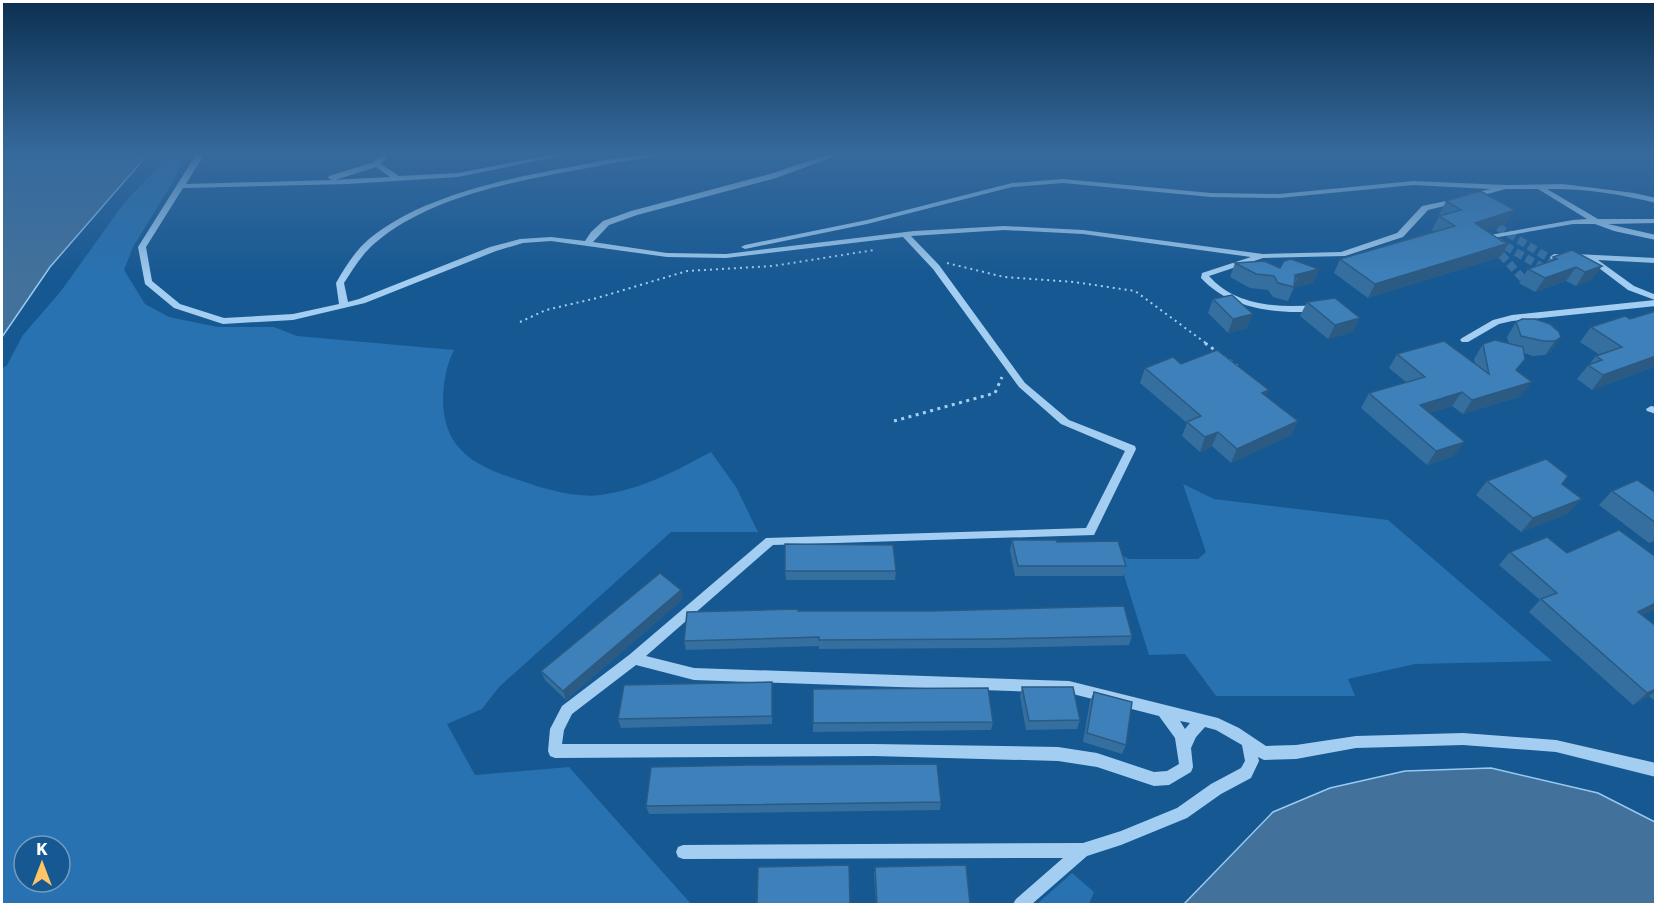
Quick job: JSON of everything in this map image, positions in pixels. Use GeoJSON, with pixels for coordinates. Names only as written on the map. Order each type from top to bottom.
{"type":"FeatureCollection","features":[{"type":"Feature","properties":{"kind":"lane"},"geometry":{"type":"LineString","coordinates":[[175,195],[142,247],[148,282],[177,306],[223,321],[293,316],[362,301],[493,249],[523,241],[551,239],[667,255],[726,256],[905,234],[1005,228],[1083,232],[1263,256],[1342,254],[1400,235],[1425,208],[1474,195]]}},
{"type":"Feature","properties":{"kind":"lane"},"geometry":{"type":"LineString","coordinates":[[344,305],[340,283],[357,255],[377,237],[421,211],[462,195]]}},
{"type":"Feature","properties":{"kind":"lane"},"geometry":{"type":"LineString","coordinates":[[588,243],[606,223],[701,195]]}},
{"type":"Feature","properties":{"kind":"lane"},"geometry":{"type":"LineString","coordinates":[[702,255],[867,222],[972,195]]}},
{"type":"Feature","properties":{"kind":"lane"},"geometry":{"type":"LineString","coordinates":[[1230,195],[1286,195]]}},
{"type":"Feature","properties":{"kind":"lane"},"geometry":{"type":"LineString","coordinates":[[1555,195],[1609,227],[1656,238]]}},
{"type":"Feature","properties":{"kind":"lane"},"geometry":{"type":"LineString","coordinates":[[1635,195],[1656,201]]}},
{"type":"Feature","properties":{"kind":"lane"},"geometry":{"type":"LineString","coordinates":[[1494,247],[1486,238],[1543,226],[1594,220],[1656,221]]}},
{"type":"Feature","properties":{"kind":"lane"},"geometry":{"type":"LineString","coordinates":[[905,234],[926,256],[972,314],[1022,385],[1065,422],[1131,449],[1090,532],[770,541],[634,659],[567,710],[557,729],[555,751],[874,750],[1058,754],[1097,760],[1154,779],[1169,778],[1186,767],[1186,745],[1190,733],[1202,720]]}},
{"type":"Feature","properties":{"kind":"lane"},"geometry":{"type":"LineString","coordinates":[[1263,256],[1219,269],[1205,275],[1205,278],[1220,290],[1242,301],[1272,309],[1328,307]]}},
{"type":"Feature","properties":{"kind":"lane"},"geometry":{"type":"LineString","coordinates":[[1554,257],[1588,256],[1656,261]]}},
{"type":"Feature","properties":{"kind":"lane"},"geometry":{"type":"LineString","coordinates":[[1588,256],[1630,288],[1656,300]]}},
{"type":"Feature","properties":{"kind":"lane"},"geometry":{"type":"LineString","coordinates":[[1465,340],[1496,322],[1512,318],[1656,300]]}},
{"type":"Feature","properties":{"kind":"lane"},"geometry":{"type":"LineString","coordinates":[[634,659],[694,674],[1069,687],[1202,720],[1234,732],[1248,743],[1258,757]]}},
{"type":"Feature","properties":{"kind":"lane"},"geometry":{"type":"LineString","coordinates":[[1164,711],[1176,725],[1186,745]]}},
{"type":"Feature","properties":{"kind":"lane"},"geometry":{"type":"LineString","coordinates":[[683,852],[1083,850],[1121,838],[1182,813],[1216,789],[1246,773],[1258,757],[1356,742],[1463,739],[1556,746],[1656,770]]}},
{"type":"Feature","properties":{"kind":"lane"},"geometry":{"type":"LineString","coordinates":[[1021,904],[1083,850]]}},
{"type":"Feature","properties":{"kind":"path"},"geometry":{"type":"LineString","coordinates":[[520,322],[546,310],[597,298],[687,271],[773,266],[874,250]]}},
{"type":"Feature","properties":{"kind":"path"},"geometry":{"type":"LineString","coordinates":[[926,256],[1004,277],[1084,283],[1135,291],[1233,362],[1240,371]]}},
{"type":"Feature","properties":{"kind":"path"},"geometry":{"type":"LineString","coordinates":[[894,421],[995,393],[1007,364]]}},
{"type":"Feature","properties":{"kind":"shaded area"},"geometry":{"type":"Polygon","coordinates":[[[2,195],[112,195],[50,267],[2,337],[2,195]]]}},
{"type":"Feature","properties":{"kind":"shaded area"},"geometry":{"type":"Polygon","coordinates":[[[131,195],[165,195],[133,247],[124,270],[145,304],[169,317],[218,327],[274,327],[297,336],[454,350],[444,382],[445,421],[459,448],[482,466],[535,486],[592,496],[644,484],[711,452],[736,487],[758,532],[671,532],[499,687],[482,709],[447,724],[475,775],[569,767],[691,904],[2,904],[2,369],[7,365],[23,335],[61,291],[131,195]]]}},
{"type":"Feature","properties":{"kind":"shaded area"},"geometry":{"type":"Polygon","coordinates":[[[1183,484],[1214,499],[1388,520],[1552,661],[1415,664],[1348,679],[1355,696],[1216,696],[1185,654],[1149,655],[1117,553],[1129,559],[1198,559],[1206,552],[1183,484]]]}},
{"type":"Feature","properties":{"kind":"shaded area"},"geometry":{"type":"Polygon","coordinates":[[[1491,768],[1598,793],[1655,822],[1655,904],[1184,904],[1273,812],[1330,788],[1405,771],[1491,768]]]}},
{"type":"Feature","properties":{"kind":"shaded area"},"geometry":{"type":"Polygon","coordinates":[[[1072,873],[1094,892],[1089,904],[1037,904],[1072,873]]]}},
{"type":"Feature","properties":{"kind":"building"},"geometry":{"type":"Polygon","coordinates":[[[1465,195],[1488,195],[1515,210],[1475,223],[1502,241],[1509,243],[1375,284],[1340,259],[1455,226],[1439,216],[1461,210],[1446,201],[1465,195]]]}},
{"type":"Feature","properties":{"kind":"building"},"geometry":{"type":"Polygon","coordinates":[[[1572,250],[1602,266],[1585,272],[1576,267],[1545,278],[1528,269],[1557,259],[1553,257],[1572,250]]]}},
{"type":"Feature","properties":{"kind":"building"},"geometry":{"type":"Polygon","coordinates":[[[1291,259],[1319,269],[1295,275],[1298,277],[1295,277],[1294,287],[1278,283],[1274,276],[1256,274],[1235,263],[1264,261],[1280,268],[1284,261],[1291,259]]]}},
{"type":"Feature","properties":{"kind":"building"},"geometry":{"type":"Polygon","coordinates":[[[1232,295],[1253,314],[1233,319],[1213,299],[1232,295]]]}},
{"type":"Feature","properties":{"kind":"building"},"geometry":{"type":"Polygon","coordinates":[[[1335,298],[1360,318],[1335,325],[1307,302],[1335,298]]]}},
{"type":"Feature","properties":{"kind":"building"},"geometry":{"type":"Polygon","coordinates":[[[1656,311],[1656,356],[1603,375],[1588,365],[1602,360],[1596,356],[1622,347],[1591,327],[1625,316],[1630,319],[1656,311]]]}},
{"type":"Feature","properties":{"kind":"building"},"geometry":{"type":"Polygon","coordinates":[[[1522,319],[1535,319],[1550,324],[1561,337],[1555,341],[1543,341],[1521,336],[1516,322],[1522,319]]]}},
{"type":"Feature","properties":{"kind":"building"},"geometry":{"type":"Polygon","coordinates":[[[1495,340],[1523,347],[1525,359],[1516,370],[1532,382],[1472,400],[1462,392],[1420,405],[1465,442],[1436,451],[1369,393],[1425,377],[1397,354],[1444,341],[1489,374],[1483,344],[1495,340]]]}},
{"type":"Feature","properties":{"kind":"building"},"geometry":{"type":"Polygon","coordinates":[[[1217,350],[1269,390],[1262,393],[1298,421],[1237,449],[1218,432],[1205,437],[1187,422],[1201,416],[1145,368],[1173,357],[1181,364],[1217,350]]]}},
{"type":"Feature","properties":{"kind":"building"},"geometry":{"type":"Polygon","coordinates":[[[1546,459],[1568,476],[1562,484],[1582,499],[1533,518],[1487,481],[1546,459]]]}},
{"type":"Feature","properties":{"kind":"building"},"geometry":{"type":"Polygon","coordinates":[[[1637,480],[1656,493],[1656,523],[1612,491],[1637,480]]]}},
{"type":"Feature","properties":{"kind":"building"},"geometry":{"type":"Polygon","coordinates":[[[1619,530],[1656,557],[1656,603],[1638,612],[1656,626],[1656,689],[1647,693],[1541,599],[1557,593],[1510,552],[1547,537],[1567,553],[1619,530]]]}},
{"type":"Feature","properties":{"kind":"building"},"geometry":{"type":"Polygon","coordinates":[[[1012,540],[1118,541],[1126,566],[1018,566],[1012,540]]]}},
{"type":"Feature","properties":{"kind":"building"},"geometry":{"type":"Polygon","coordinates":[[[785,544],[893,545],[896,571],[785,571],[785,544]]]}},
{"type":"Feature","properties":{"kind":"building"},"geometry":{"type":"Polygon","coordinates":[[[660,573],[681,590],[563,691],[541,671],[660,573]]]}},
{"type":"Feature","properties":{"kind":"building"},"geometry":{"type":"Polygon","coordinates":[[[1124,606],[1132,636],[819,640],[819,637],[684,641],[687,612],[798,609],[798,611],[931,611],[1124,606]]]}},
{"type":"Feature","properties":{"kind":"building"},"geometry":{"type":"Polygon","coordinates":[[[772,682],[772,716],[618,719],[624,685],[772,682]]]}},
{"type":"Feature","properties":{"kind":"building"},"geometry":{"type":"Polygon","coordinates":[[[1022,687],[1073,687],[1080,720],[1029,721],[1022,687]]]}},
{"type":"Feature","properties":{"kind":"building"},"geometry":{"type":"Polygon","coordinates":[[[988,688],[993,722],[813,723],[813,689],[988,688]]]}},
{"type":"Feature","properties":{"kind":"building"},"geometry":{"type":"Polygon","coordinates":[[[1094,692],[1132,702],[1126,745],[1087,733],[1094,692]]]}},
{"type":"Feature","properties":{"kind":"building"},"geometry":{"type":"Polygon","coordinates":[[[937,764],[941,802],[646,806],[651,767],[937,764]]]}},
{"type":"Feature","properties":{"kind":"building"},"geometry":{"type":"Polygon","coordinates":[[[849,865],[850,904],[757,904],[758,867],[849,865]]]}},
{"type":"Feature","properties":{"kind":"building"},"geometry":{"type":"Polygon","coordinates":[[[966,865],[970,904],[877,904],[875,867],[966,865]]]}},
{"type":"Feature","properties":{"kind":"tunnel"},"geometry":{"type":"LineString","coordinates":[[1498,227],[1560,265]]}},
{"type":"Feature","properties":{"kind":"tunnel"},"geometry":{"type":"LineString","coordinates":[[1495,240],[1547,270]]}},
{"type":"Feature","properties":{"kind":"tunnel"},"geometry":{"type":"LineString","coordinates":[[1491,249],[1498,251],[1525,281]]}}]}
